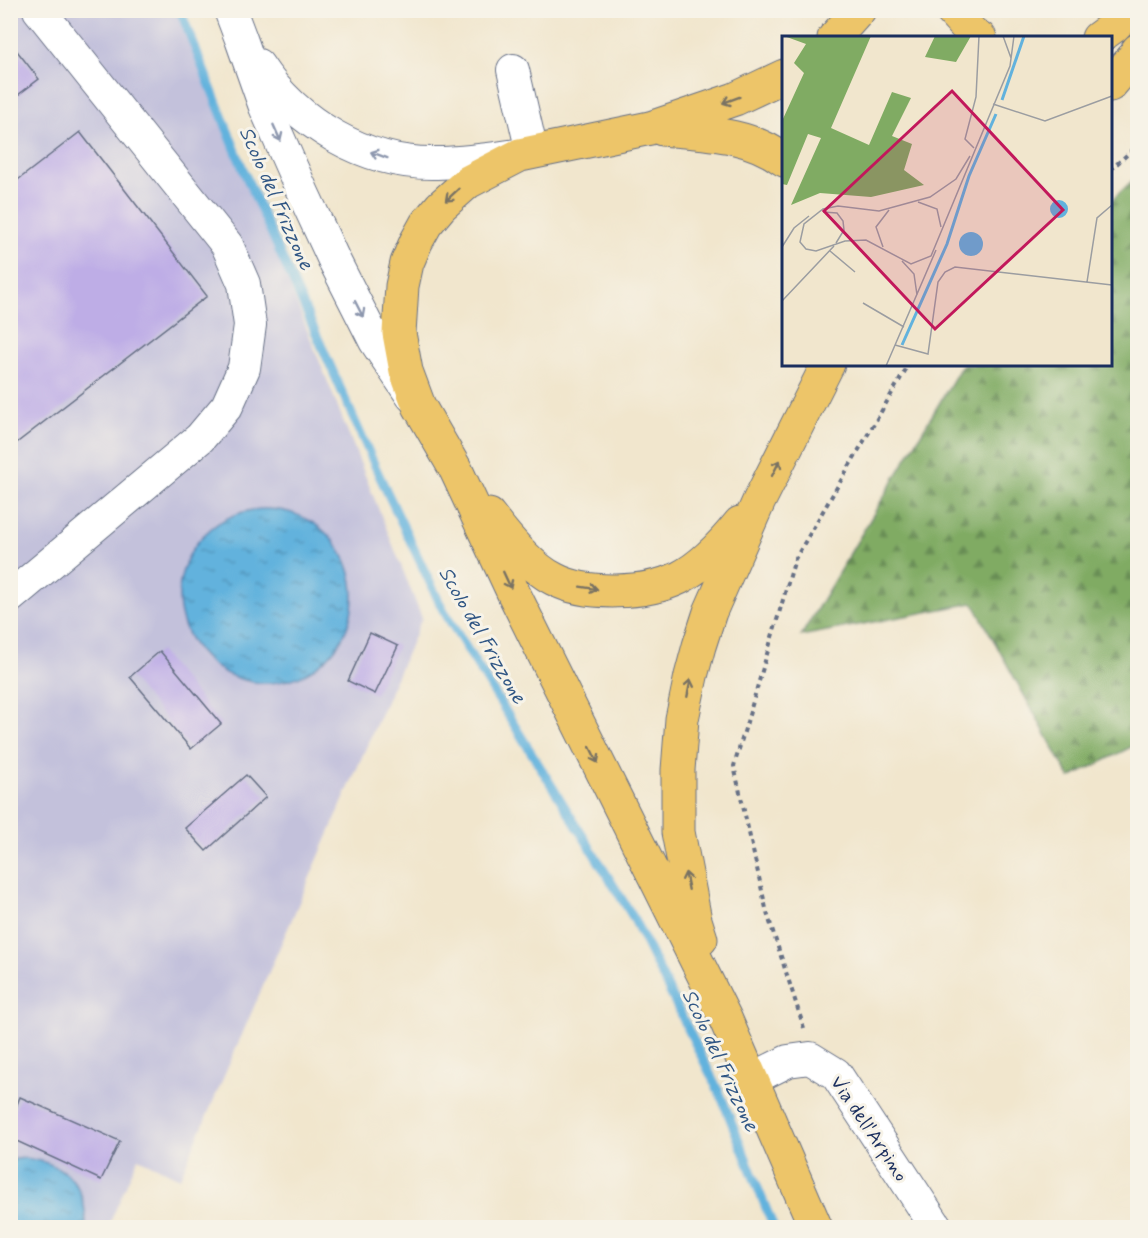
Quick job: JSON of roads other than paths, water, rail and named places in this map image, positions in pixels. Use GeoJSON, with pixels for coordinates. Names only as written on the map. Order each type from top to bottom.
{"type":"FeatureCollection","features":[{"type":"Feature","properties":{"kind":"main road"},"geometry":{"type":"LineString","coordinates":[[836,36],[859,10]]}},
{"type":"Feature","properties":{"kind":"main road"},"geometry":{"type":"LineString","coordinates":[[951,10],[976,36]]}},
{"type":"Feature","properties":{"kind":"main road"},"geometry":{"type":"LineString","coordinates":[[1101,36],[1130,10]]}},
{"type":"Feature","properties":{"kind":"main road"},"geometry":{"type":"LineString","coordinates":[[1112,83],[1134,57],[1137,50]]}},
{"type":"Feature","properties":{"kind":"main road"},"geometry":{"type":"LineString","coordinates":[[782,76],[735,99],[650,128],[526,154],[468,182],[441,206],[426,224],[416,242],[407,263],[402,286],[399,333],[406,371],[419,406],[456,470],[514,594],[725,1018],[816,1227]]}},
{"type":"Feature","properties":{"kind":"main road"},"geometry":{"type":"LineString","coordinates":[[650,128],[719,134],[762,147],[782,159]]}},
{"type":"Feature","properties":{"kind":"main road"},"geometry":{"type":"LineString","coordinates":[[725,1018],[695,920],[678,832],[678,770],[682,719],[699,646],[710,612],[759,501],[827,366]]}},
{"type":"Feature","properties":{"kind":"main road"},"geometry":{"type":"LineString","coordinates":[[456,470],[502,532],[538,568],[554,579],[591,590],[638,589],[679,578],[713,553],[759,501]]}},
{"type":"Feature","properties":{"kind":"street"},"geometry":{"type":"LineString","coordinates":[[10,597],[200,438],[227,406],[244,368],[250,325],[244,284],[227,245],[39,10]]}},
{"type":"Feature","properties":{"kind":"street"},"geometry":{"type":"LineString","coordinates":[[230,10],[265,106],[334,260],[375,341],[419,406]]}},
{"type":"Feature","properties":{"kind":"street"},"geometry":{"type":"LineString","coordinates":[[242,39],[268,79],[283,96],[309,118],[355,146],[390,159],[410,162],[437,164],[526,154],[513,70]]}},
{"type":"Feature","properties":{"kind":"street","name":"Via dell'Arpino"},"geometry":{"type":"LineString","coordinates":[[752,1078],[788,1061],[810,1058],[836,1074],[937,1227]]}},
{"type":"Feature","properties":{"kind":"water"},"geometry":{"type":"Polygon","coordinates":[[[266,509],[299,516],[314,524],[327,535],[338,548],[346,563],[353,596],[346,629],[338,644],[327,657],[314,668],[299,676],[266,683],[233,676],[218,668],[205,657],[194,644],[186,629],[179,596],[186,563],[194,548],[205,535],[218,524],[233,516],[266,509]]]}},
{"type":"Feature","properties":{"kind":"water"},"geometry":{"type":"Polygon","coordinates":[[[24,1158],[52,1165],[71,1178],[82,1199],[86,1227],[11,1227],[11,1160],[24,1158]]]}},
{"type":"Feature","properties":{"kind":"waterway","name":"Scolo del Frizzone"},"geometry":{"type":"LineString","coordinates":[[180,10],[245,174],[379,475],[443,610],[633,917],[721,1096],[774,1228]]}}]}
